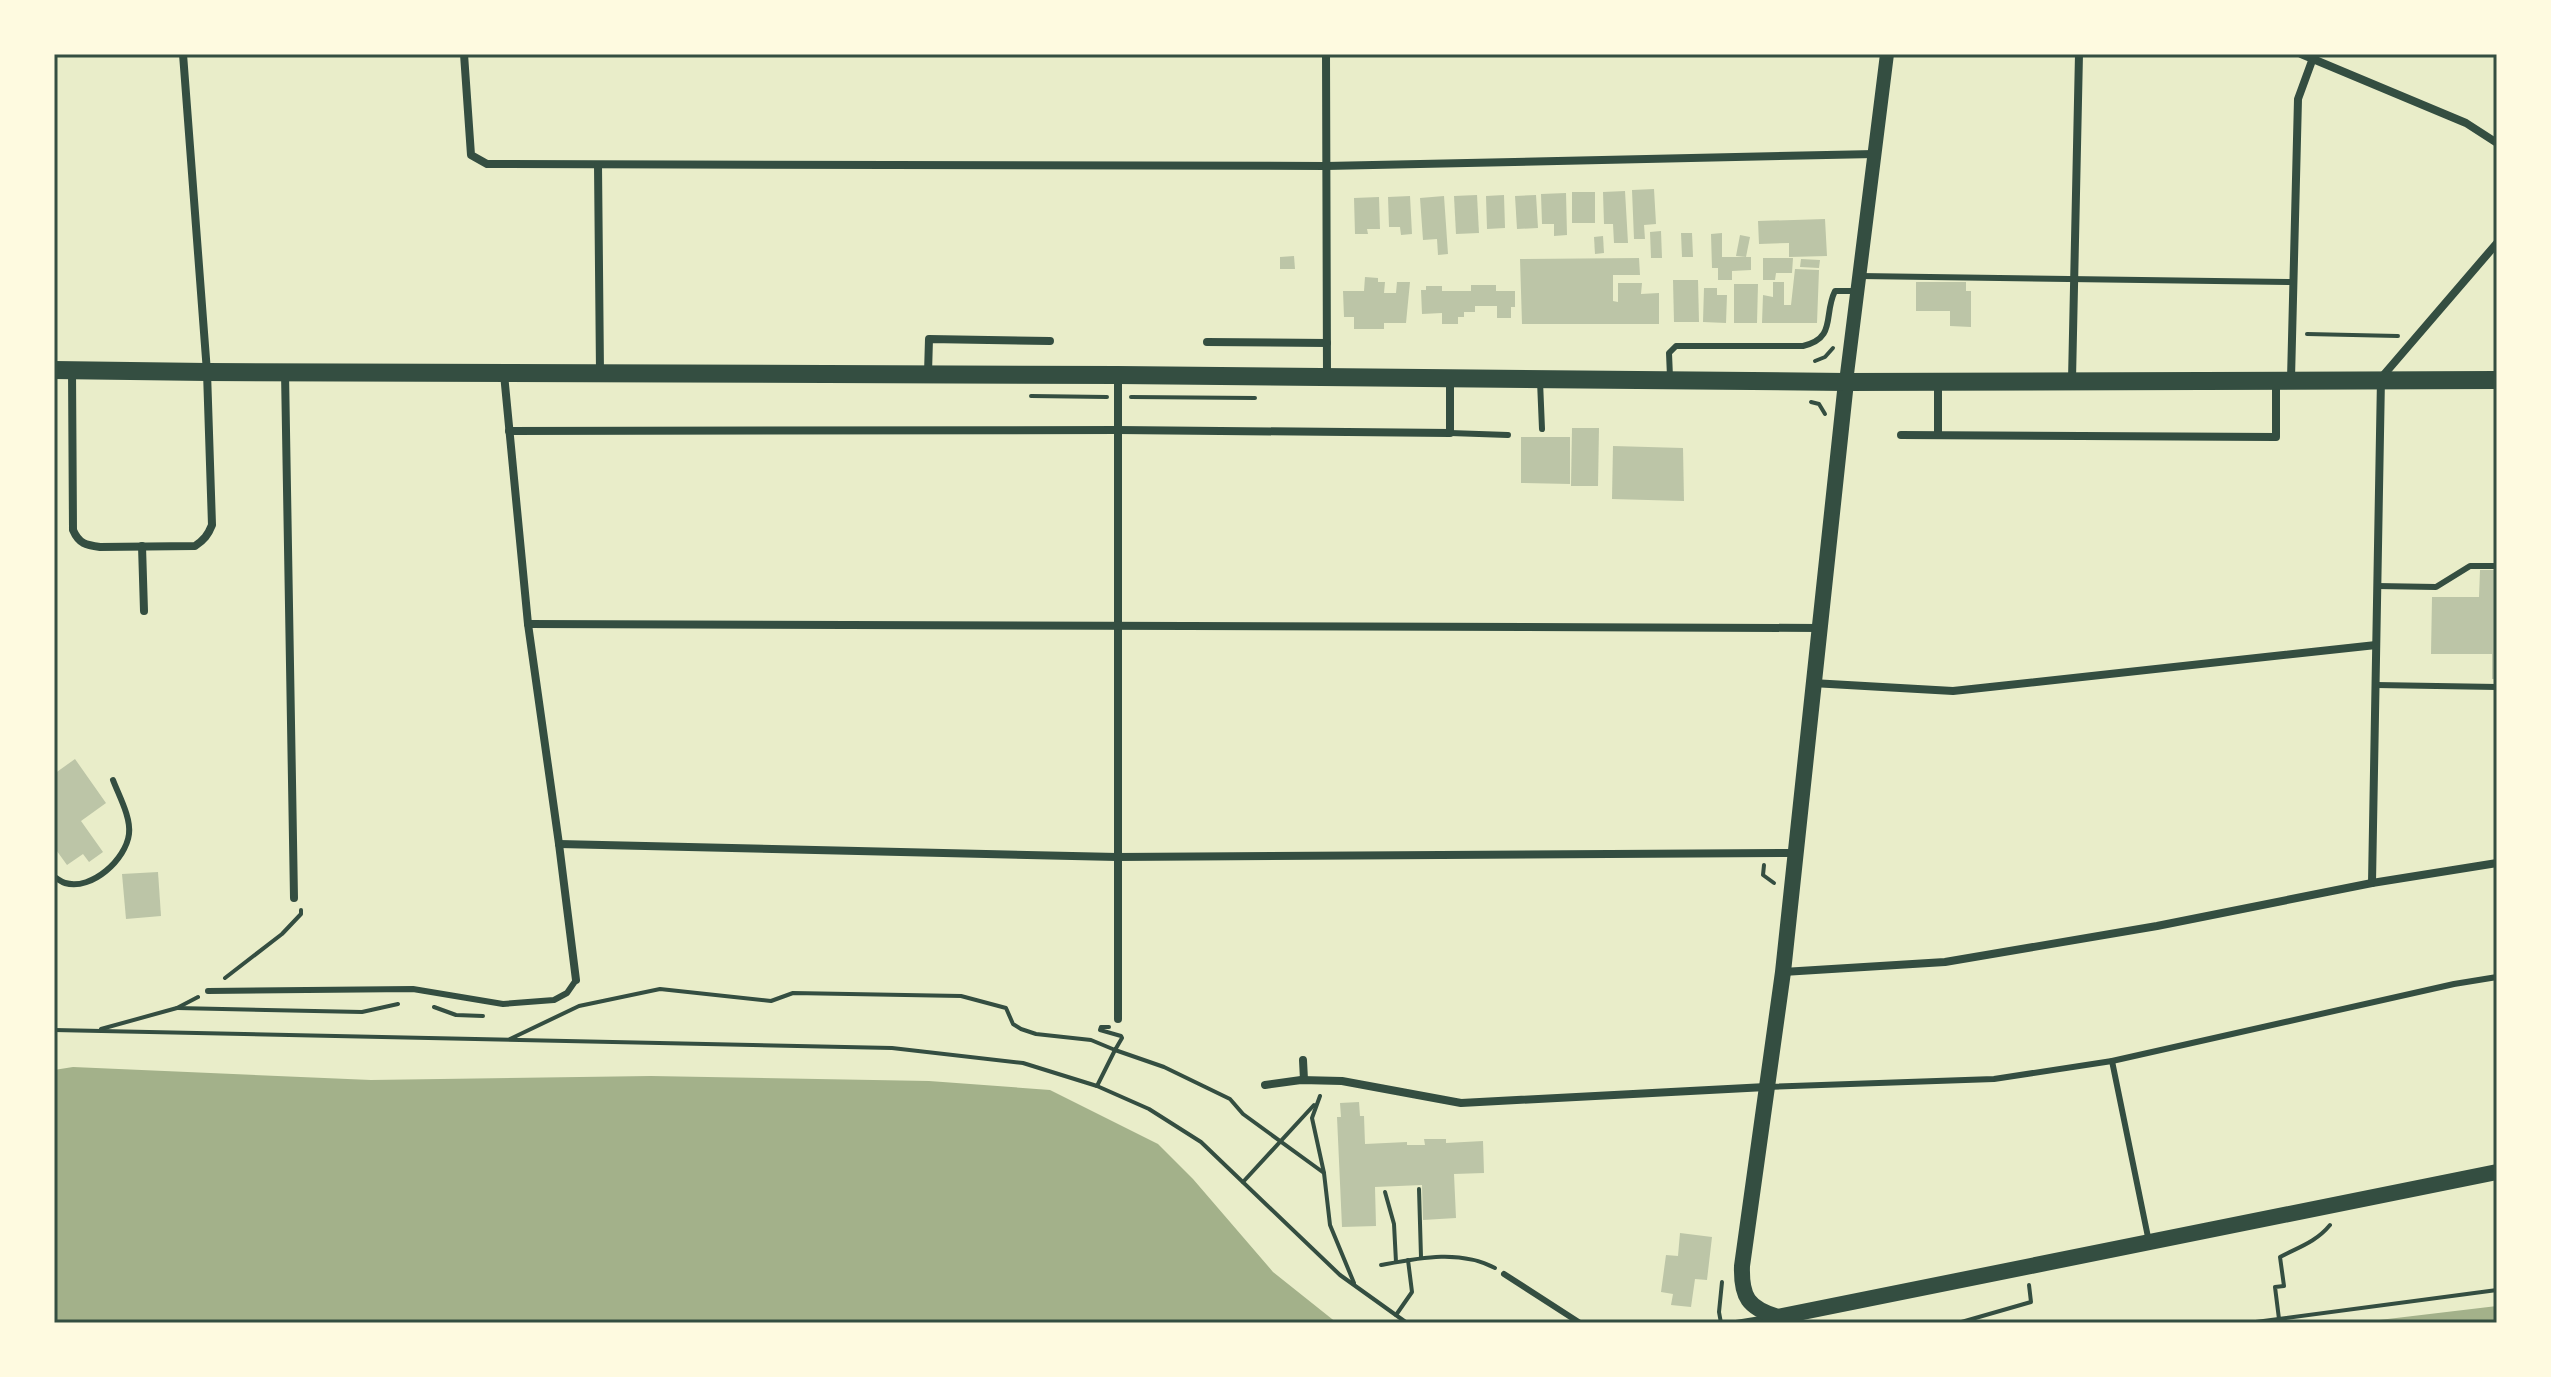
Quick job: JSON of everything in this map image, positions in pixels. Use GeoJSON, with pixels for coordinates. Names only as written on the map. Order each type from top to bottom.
{"type":"FeatureCollection","features":[{"type":"Feature","properties":{"kind":"main road"},"geometry":{"type":"LineString","coordinates":[[63,370],[1846,382],[2497,380]]}},
{"type":"Feature","properties":{"kind":"main road"},"geometry":{"type":"LineString","coordinates":[[1846,382],[1783,972],[1742,1266],[1743,1291],[1749,1302],[1761,1312],[1778,1317],[2497,1172]]}},
{"type":"Feature","properties":{"kind":"street"},"geometry":{"type":"LineString","coordinates":[[63,370],[76,538],[86,545],[195,546],[209,534],[212,525],[207,372],[183,54]]}},
{"type":"Feature","properties":{"kind":"street"},"geometry":{"type":"LineString","coordinates":[[464,54],[471,155],[487,164],[1326,166],[1876,154]]}},
{"type":"Feature","properties":{"kind":"street"},"geometry":{"type":"LineString","coordinates":[[1326,54],[1327,377]]}},
{"type":"Feature","properties":{"kind":"street"},"geometry":{"type":"LineString","coordinates":[[1846,382],[1887,54]]}},
{"type":"Feature","properties":{"kind":"street"},"geometry":{"type":"LineString","coordinates":[[2072,380],[2079,54]]}},
{"type":"Feature","properties":{"kind":"street"},"geometry":{"type":"LineString","coordinates":[[2301,54],[2466,123],[2497,143]]}},
{"type":"Feature","properties":{"kind":"street"},"geometry":{"type":"LineString","coordinates":[[1901,435],[2276,437],[2293,333],[2298,99],[2313,58]]}},
{"type":"Feature","properties":{"kind":"street"},"geometry":{"type":"LineString","coordinates":[[598,165],[600,372]]}},
{"type":"Feature","properties":{"kind":"street"},"geometry":{"type":"LineString","coordinates":[[2372,883],[2381,378],[2497,243]]}},
{"type":"Feature","properties":{"kind":"street"},"geometry":{"type":"LineString","coordinates":[[928,374],[929,339],[1050,341]]}},
{"type":"Feature","properties":{"kind":"street"},"geometry":{"type":"LineString","coordinates":[[1207,342],[1327,343]]}},
{"type":"Feature","properties":{"kind":"street"},"geometry":{"type":"LineString","coordinates":[[285,372],[294,898]]}},
{"type":"Feature","properties":{"kind":"street"},"geometry":{"type":"LineString","coordinates":[[504,372],[528,624],[576,980]]}},
{"type":"Feature","properties":{"kind":"street"},"geometry":{"type":"LineString","coordinates":[[1118,375],[1118,1019]]}},
{"type":"Feature","properties":{"kind":"street"},"geometry":{"type":"LineString","coordinates":[[509,431],[1450,433],[1450,378]]}},
{"type":"Feature","properties":{"kind":"street"},"geometry":{"type":"LineString","coordinates":[[1938,382],[1938,435]]}},
{"type":"Feature","properties":{"kind":"street"},"geometry":{"type":"LineString","coordinates":[[142,546],[144,611]]}},
{"type":"Feature","properties":{"kind":"street"},"geometry":{"type":"LineString","coordinates":[[528,624],[1819,628]]}},
{"type":"Feature","properties":{"kind":"street"},"geometry":{"type":"LineString","coordinates":[[1812,683],[1953,691],[2376,645]]}},
{"type":"Feature","properties":{"kind":"street"},"geometry":{"type":"LineString","coordinates":[[559,844],[1117,857],[1796,853]]}},
{"type":"Feature","properties":{"kind":"street"},"geometry":{"type":"LineString","coordinates":[[1783,972],[1945,962],[2497,863]]}},
{"type":"Feature","properties":{"kind":"street"},"geometry":{"type":"LineString","coordinates":[[1303,1060],[1304,1080]]}},
{"type":"Feature","properties":{"kind":"street"},"geometry":{"type":"LineString","coordinates":[[1265,1085],[1328,1080],[1461,1103],[1766,1087]]}},
{"type":"Feature","properties":{"kind":"lane"},"geometry":{"type":"LineString","coordinates":[[1860,276],[2294,282]]}},
{"type":"Feature","properties":{"kind":"lane"},"geometry":{"type":"LineString","coordinates":[[1670,381],[1669,353],[1676,346],[1812,344],[1820,340],[1826,331],[1835,291],[1858,291]]}},
{"type":"Feature","properties":{"kind":"lane"},"geometry":{"type":"LineString","coordinates":[[1540,379],[1542,429]]}},
{"type":"Feature","properties":{"kind":"lane"},"geometry":{"type":"LineString","coordinates":[[1450,433],[1508,435]]}},
{"type":"Feature","properties":{"kind":"lane"},"geometry":{"type":"LineString","coordinates":[[2377,586],[2436,587],[2470,566],[2497,566]]}},
{"type":"Feature","properties":{"kind":"lane"},"geometry":{"type":"LineString","coordinates":[[2376,685],[2497,687]]}},
{"type":"Feature","properties":{"kind":"lane"},"geometry":{"type":"LineString","coordinates":[[54,877],[66,883],[81,883],[109,870],[122,854],[129,835],[128,823],[113,780]]}},
{"type":"Feature","properties":{"kind":"lane"},"geometry":{"type":"LineString","coordinates":[[1766,1087],[1994,1079],[2112,1061],[2497,977]]}},
{"type":"Feature","properties":{"kind":"lane"},"geometry":{"type":"LineString","coordinates":[[208,991],[413,989],[503,1004],[554,1000],[567,993],[576,980]]}},
{"type":"Feature","properties":{"kind":"lane"},"geometry":{"type":"LineString","coordinates":[[2112,1061],[2149,1242]]}},
{"type":"Feature","properties":{"kind":"lane"},"geometry":{"type":"LineString","coordinates":[[1504,1274],[1580,1323]]}},
{"type":"Feature","properties":{"kind":"lane"},"geometry":{"type":"LineString","coordinates":[[1736,1323],[1778,1317]]}},
{"type":"Feature","properties":{"kind":"path"},"geometry":{"type":"LineString","coordinates":[[2293,333],[2415,337]]}},
{"type":"Feature","properties":{"kind":"path"},"geometry":{"type":"LineString","coordinates":[[1808,402],[1819,404],[1831,423]]}},
{"type":"Feature","properties":{"kind":"path"},"geometry":{"type":"LineString","coordinates":[[1765,854],[1763,875],[1777,884]]}},
{"type":"Feature","properties":{"kind":"path"},"geometry":{"type":"LineString","coordinates":[[508,1040],[579,1006],[660,989],[771,1001],[793,993],[961,996],[1006,1008],[1013,1024],[1021,1029],[1036,1034],[1091,1040],[1164,1067],[1230,1099],[1243,1114],[1324,1173]]}},
{"type":"Feature","properties":{"kind":"path"},"geometry":{"type":"LineString","coordinates":[[177,1008],[362,1012],[402,1004]]}},
{"type":"Feature","properties":{"kind":"path"},"geometry":{"type":"LineString","coordinates":[[423,1004],[456,1015],[486,1016]]}},
{"type":"Feature","properties":{"kind":"path"},"geometry":{"type":"LineString","coordinates":[[54,1030],[892,1048],[1023,1063],[1097,1086],[1149,1109],[1201,1142],[1340,1275],[1407,1323]]}},
{"type":"Feature","properties":{"kind":"path"},"geometry":{"type":"LineString","coordinates":[[1097,1086],[1115,1050]]}},
{"type":"Feature","properties":{"kind":"path"},"geometry":{"type":"LineString","coordinates":[[1328,1080],[1312,1118],[1324,1173],[1330,1225],[1354,1285]]}},
{"type":"Feature","properties":{"kind":"path"},"geometry":{"type":"LineString","coordinates":[[1243,1182],[1316,1104]]}},
{"type":"Feature","properties":{"kind":"path"},"geometry":{"type":"LineString","coordinates":[[1419,1189],[1421,1257]]}},
{"type":"Feature","properties":{"kind":"path"},"geometry":{"type":"LineString","coordinates":[[1385,1192],[1394,1224],[1396,1262]]}},
{"type":"Feature","properties":{"kind":"path"},"geometry":{"type":"LineString","coordinates":[[2279,1319],[2275,1287],[2284,1286],[2280,1257],[2320,1237],[2331,1224],[2328,1208]]}},
{"type":"Feature","properties":{"kind":"path"},"geometry":{"type":"LineString","coordinates":[[1381,1265],[1421,1257],[1462,1258],[1478,1261],[1504,1274]]}},
{"type":"Feature","properties":{"kind":"path"},"geometry":{"type":"LineString","coordinates":[[1396,1315],[1412,1292],[1408,1260]]}},
{"type":"Feature","properties":{"kind":"path"},"geometry":{"type":"LineString","coordinates":[[1958,1323],[2031,1302],[2026,1267]]}},
{"type":"Feature","properties":{"kind":"path"},"geometry":{"type":"LineString","coordinates":[[1721,1323],[1719,1312],[1723,1281]]}},
{"type":"Feature","properties":{"kind":"path"},"geometry":{"type":"LineString","coordinates":[[2248,1323],[2497,1290]]}},
{"type":"Feature","properties":{"kind":"shaded area"},"geometry":{"type":"Polygon","coordinates":[[[73,1067],[371,1080],[651,1076],[929,1081],[1050,1090],[1158,1144],[1193,1179],[1273,1272],[1337,1323],[54,1323],[54,1070],[73,1067]]]}},
{"type":"Feature","properties":{"kind":"shaded area"},"geometry":{"type":"Polygon","coordinates":[[[2497,1306],[2497,1323],[2354,1323],[2497,1306]]]}},
{"type":"Feature","properties":{"kind":"building"},"geometry":{"type":"Polygon","coordinates":[[[1654,189],[1656,224],[1644,225],[1645,239],[1634,239],[1632,190],[1654,189]]]}},
{"type":"Feature","properties":{"kind":"building"},"geometry":{"type":"Polygon","coordinates":[[[1625,191],[1628,243],[1614,243],[1613,224],[1604,224],[1603,192],[1625,191]]]}},
{"type":"Feature","properties":{"kind":"building"},"geometry":{"type":"Polygon","coordinates":[[[1572,192],[1595,192],[1595,223],[1572,223],[1572,192]]]}},
{"type":"Feature","properties":{"kind":"building"},"geometry":{"type":"Polygon","coordinates":[[[1566,193],[1567,235],[1554,236],[1554,224],[1542,224],[1541,194],[1566,193]]]}},
{"type":"Feature","properties":{"kind":"building"},"geometry":{"type":"Polygon","coordinates":[[[1477,195],[1479,233],[1456,234],[1454,196],[1477,195]]]}},
{"type":"Feature","properties":{"kind":"building"},"geometry":{"type":"Polygon","coordinates":[[[1504,195],[1505,228],[1487,229],[1486,196],[1504,195]]]}},
{"type":"Feature","properties":{"kind":"building"},"geometry":{"type":"Polygon","coordinates":[[[1536,195],[1538,228],[1517,229],[1515,196],[1536,195]]]}},
{"type":"Feature","properties":{"kind":"building"},"geometry":{"type":"Polygon","coordinates":[[[1410,196],[1412,234],[1401,235],[1400,227],[1389,227],[1388,197],[1410,196]]]}},
{"type":"Feature","properties":{"kind":"building"},"geometry":{"type":"Polygon","coordinates":[[[1444,196],[1448,254],[1438,255],[1437,239],[1423,240],[1420,198],[1444,196]]]}},
{"type":"Feature","properties":{"kind":"building"},"geometry":{"type":"Polygon","coordinates":[[[1379,197],[1380,229],[1367,229],[1368,234],[1355,234],[1354,198],[1379,197]]]}},
{"type":"Feature","properties":{"kind":"building"},"geometry":{"type":"Polygon","coordinates":[[[1825,219],[1827,256],[1789,257],[1789,243],[1759,244],[1758,221],[1825,219]]]}},
{"type":"Feature","properties":{"kind":"building"},"geometry":{"type":"Polygon","coordinates":[[[1661,231],[1662,258],[1651,258],[1650,232],[1661,231]]]}},
{"type":"Feature","properties":{"kind":"building"},"geometry":{"type":"Polygon","coordinates":[[[1681,233],[1692,233],[1693,257],[1682,257],[1681,233]]]}},
{"type":"Feature","properties":{"kind":"building"},"geometry":{"type":"Polygon","coordinates":[[[1722,233],[1722,257],[1751,257],[1751,270],[1732,271],[1732,280],[1718,280],[1718,268],[1712,268],[1711,234],[1722,233]]]}},
{"type":"Feature","properties":{"kind":"building"},"geometry":{"type":"Polygon","coordinates":[[[1740,235],[1750,237],[1746,257],[1736,256],[1740,235]]]}},
{"type":"Feature","properties":{"kind":"building"},"geometry":{"type":"Polygon","coordinates":[[[1603,236],[1604,253],[1595,254],[1594,237],[1603,236]]]}},
{"type":"Feature","properties":{"kind":"building"},"geometry":{"type":"Polygon","coordinates":[[[1294,256],[1295,269],[1280,269],[1280,257],[1294,256]]]}},
{"type":"Feature","properties":{"kind":"building"},"geometry":{"type":"Polygon","coordinates":[[[1639,258],[1640,275],[1613,275],[1613,301],[1618,302],[1618,283],[1642,283],[1641,294],[1659,293],[1659,324],[1522,324],[1520,259],[1639,258]]]}},
{"type":"Feature","properties":{"kind":"building"},"geometry":{"type":"Polygon","coordinates":[[[1763,258],[1793,258],[1792,273],[1776,273],[1775,280],[1763,280],[1763,258]]]}},
{"type":"Feature","properties":{"kind":"building"},"geometry":{"type":"Polygon","coordinates":[[[1801,259],[1820,260],[1819,268],[1800,267],[1801,259]]]}},
{"type":"Feature","properties":{"kind":"building"},"geometry":{"type":"Polygon","coordinates":[[[1795,269],[1819,270],[1817,323],[1762,323],[1763,295],[1773,297],[1773,282],[1784,282],[1784,305],[1791,305],[1795,269]]]}},
{"type":"Feature","properties":{"kind":"building"},"geometry":{"type":"Polygon","coordinates":[[[1365,277],[1385,282],[1384,293],[1396,293],[1397,282],[1410,282],[1406,323],[1384,323],[1384,329],[1354,329],[1354,317],[1344,317],[1343,291],[1364,291],[1365,277]]]}},
{"type":"Feature","properties":{"kind":"building"},"geometry":{"type":"Polygon","coordinates":[[[1673,280],[1698,280],[1699,322],[1674,322],[1673,280]]]}},
{"type":"Feature","properties":{"kind":"building"},"geometry":{"type":"Polygon","coordinates":[[[1916,282],[1966,282],[1966,291],[1971,291],[1971,327],[1950,326],[1950,311],[1916,311],[1916,282]]]}},
{"type":"Feature","properties":{"kind":"building"},"geometry":{"type":"Polygon","coordinates":[[[1734,284],[1758,284],[1757,323],[1734,323],[1734,284]]]}},
{"type":"Feature","properties":{"kind":"building"},"geometry":{"type":"Polygon","coordinates":[[[1471,285],[1496,285],[1496,291],[1515,291],[1511,318],[1497,318],[1497,306],[1475,306],[1475,312],[1464,312],[1464,317],[1458,317],[1458,324],[1442,324],[1442,313],[1422,314],[1421,290],[1426,290],[1426,286],[1442,286],[1442,291],[1471,291],[1471,285]]]}},
{"type":"Feature","properties":{"kind":"building"},"geometry":{"type":"Polygon","coordinates":[[[1704,288],[1717,288],[1717,295],[1727,295],[1726,323],[1703,322],[1704,288]]]}},
{"type":"Feature","properties":{"kind":"building"},"geometry":{"type":"Polygon","coordinates":[[[1572,428],[1599,428],[1598,486],[1571,486],[1572,428]]]}},
{"type":"Feature","properties":{"kind":"building"},"geometry":{"type":"Polygon","coordinates":[[[1521,437],[1570,437],[1570,484],[1521,483],[1521,437]]]}},
{"type":"Feature","properties":{"kind":"building"},"geometry":{"type":"Polygon","coordinates":[[[1613,446],[1683,448],[1684,501],[1612,499],[1613,446]]]}},
{"type":"Feature","properties":{"kind":"building"},"geometry":{"type":"Polygon","coordinates":[[[2480,570],[2497,570],[2497,679],[2492,679],[2492,654],[2431,654],[2432,597],[2479,597],[2480,570]]]}},
{"type":"Feature","properties":{"kind":"building"},"geometry":{"type":"Polygon","coordinates":[[[75,759],[106,803],[81,821],[103,852],[89,862],[83,854],[67,865],[54,847],[54,774],[75,759]]]}},
{"type":"Feature","properties":{"kind":"building"},"geometry":{"type":"Polygon","coordinates":[[[158,872],[161,916],[126,919],[122,874],[158,872]]]}},
{"type":"Feature","properties":{"kind":"building"},"geometry":{"type":"Polygon","coordinates":[[[1359,1102],[1360,1116],[1364,1116],[1365,1144],[1407,1142],[1407,1145],[1425,1145],[1424,1139],[1446,1139],[1446,1143],[1483,1141],[1484,1173],[1454,1174],[1456,1218],[1423,1220],[1422,1185],[1375,1187],[1376,1226],[1342,1227],[1337,1117],[1341,1117],[1340,1103],[1359,1102]]]}},
{"type":"Feature","properties":{"kind":"building"},"geometry":{"type":"Polygon","coordinates":[[[1680,1233],[1712,1237],[1707,1280],[1695,1279],[1691,1307],[1671,1305],[1673,1294],[1661,1292],[1666,1255],[1678,1256],[1680,1233]]]}}]}
